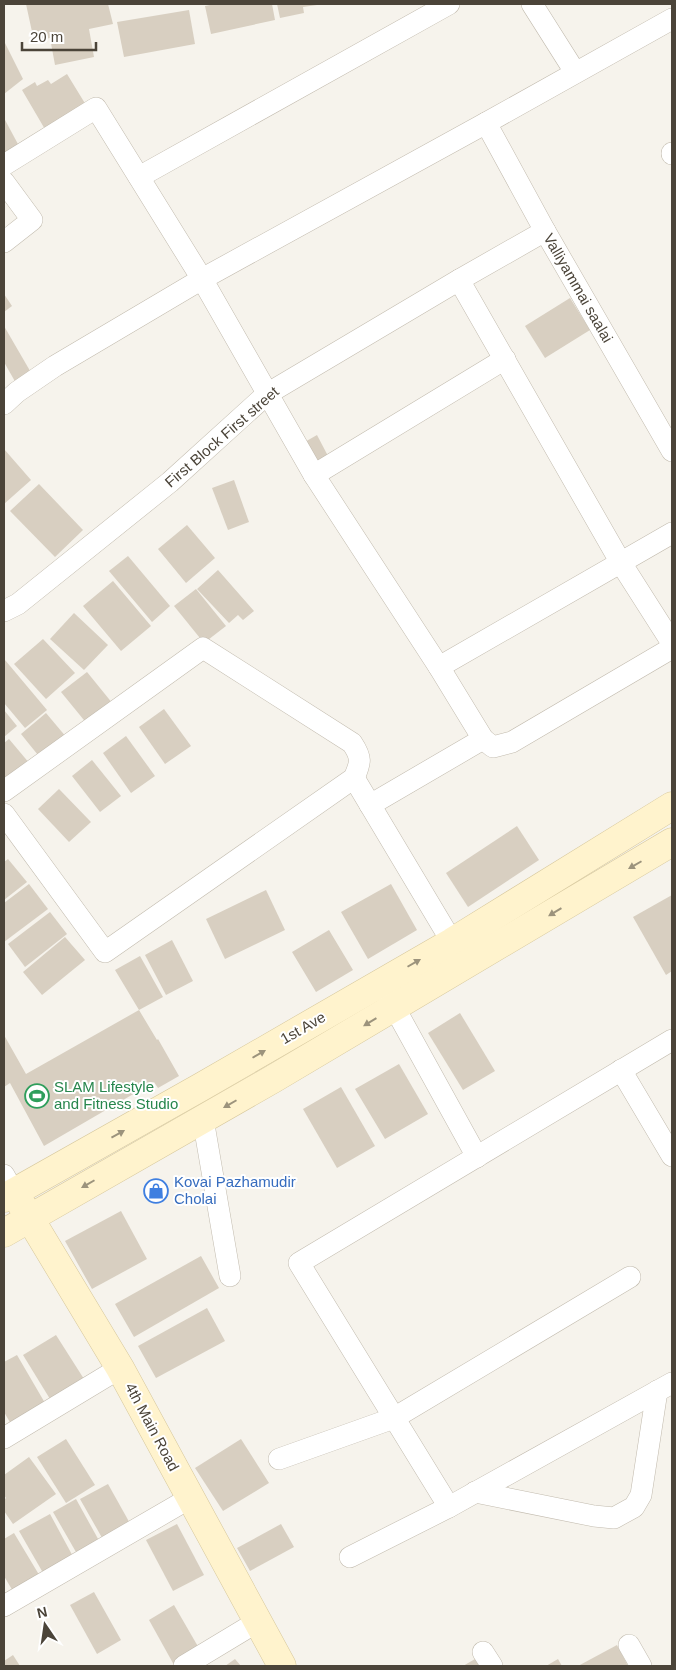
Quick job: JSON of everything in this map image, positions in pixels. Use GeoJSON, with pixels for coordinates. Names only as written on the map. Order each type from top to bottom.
{"type":"FeatureCollection","features":[{"type":"Feature","properties":{"kind":"main road","name":"1st Ave"},"geometry":{"type":"LineString","coordinates":[[7,1189],[201,1087],[452,942],[672,806]]}},
{"type":"Feature","properties":{"kind":"main road"},"geometry":{"type":"LineString","coordinates":[[4,1232],[204,1119],[672,842]]}},
{"type":"Feature","properties":{"kind":"main road","name":"4th Main Road"},"geometry":{"type":"LineString","coordinates":[[7,1189],[30,1218],[120,1368],[282,1666]]}},
{"type":"Feature","properties":{"kind":"street"},"geometry":{"type":"LineString","coordinates":[[139,176],[449,4]]}},
{"type":"Feature","properties":{"kind":"street"},"geometry":{"type":"LineString","coordinates":[[532,4],[575,72]]}},
{"type":"Feature","properties":{"kind":"street"},"geometry":{"type":"LineString","coordinates":[[4,404],[17,392],[55,366],[202,279],[672,19]]}},
{"type":"Feature","properties":{"kind":"street"},"geometry":{"type":"LineString","coordinates":[[4,165],[96,108],[202,279],[314,475],[439,667],[482,739],[493,747],[512,742],[672,648]]}},
{"type":"Feature","properties":{"kind":"street","name":"Valliyammai saalai"},"geometry":{"type":"LineString","coordinates":[[486,123],[545,231],[672,451]]}},
{"type":"Feature","properties":{"kind":"street"},"geometry":{"type":"LineString","coordinates":[[4,182],[32,220],[4,242]]}},
{"type":"Feature","properties":{"kind":"street","name":"First Block First street"},"geometry":{"type":"LineString","coordinates":[[11,608],[170,482],[267,394],[545,231]]}},
{"type":"Feature","properties":{"kind":"street"},"geometry":{"type":"LineString","coordinates":[[459,280],[621,563],[672,643]]}},
{"type":"Feature","properties":{"kind":"street"},"geometry":{"type":"LineString","coordinates":[[314,475],[505,359]]}},
{"type":"Feature","properties":{"kind":"street"},"geometry":{"type":"LineString","coordinates":[[439,667],[672,533]]}},
{"type":"Feature","properties":{"kind":"street"},"geometry":{"type":"LineString","coordinates":[[4,791],[203,648],[352,743],[358,752],[360,763],[354,778],[105,952],[4,814]]}},
{"type":"Feature","properties":{"kind":"street"},"geometry":{"type":"LineString","coordinates":[[370,805],[482,739]]}},
{"type":"Feature","properties":{"kind":"street"},"geometry":{"type":"LineString","coordinates":[[354,778],[452,942]]}},
{"type":"Feature","properties":{"kind":"street"},"geometry":{"type":"LineString","coordinates":[[381,983],[477,1157]]}},
{"type":"Feature","properties":{"kind":"street"},"geometry":{"type":"LineString","coordinates":[[449,1507],[299,1263],[672,1040]]}},
{"type":"Feature","properties":{"kind":"street"},"geometry":{"type":"LineString","coordinates":[[621,1070],[672,1156]]}},
{"type":"Feature","properties":{"kind":"street"},"geometry":{"type":"LineString","coordinates":[[204,1119],[230,1276]]}},
{"type":"Feature","properties":{"kind":"street"},"geometry":{"type":"LineString","coordinates":[[279,1459],[394,1418],[630,1277]]}},
{"type":"Feature","properties":{"kind":"street"},"geometry":{"type":"LineString","coordinates":[[4,1438],[120,1368]]}},
{"type":"Feature","properties":{"kind":"street"},"geometry":{"type":"LineString","coordinates":[[350,1557],[449,1507],[665,1387]]}},
{"type":"Feature","properties":{"kind":"street"},"geometry":{"type":"LineString","coordinates":[[475,1492],[594,1516],[614,1518],[634,1507],[641,1495],[665,1387]]}},
{"type":"Feature","properties":{"kind":"street"},"geometry":{"type":"LineString","coordinates":[[4,1606],[190,1498]]}},
{"type":"Feature","properties":{"kind":"street"},"geometry":{"type":"LineString","coordinates":[[184,1666],[257,1622]]}},
{"type":"Feature","properties":{"kind":"street"},"geometry":{"type":"LineString","coordinates":[[629,1645],[641,1666]]}},
{"type":"Feature","properties":{"kind":"building"},"geometry":{"type":"Polygon","coordinates":[[[26,4],[108,4],[113,24],[89,29],[94,57],[55,65],[50,38],[34,41],[26,4]]]}},
{"type":"Feature","properties":{"kind":"building"},"geometry":{"type":"Polygon","coordinates":[[[215,4],[272,4],[275,20],[211,34],[205,6],[215,4]]]}},
{"type":"Feature","properties":{"kind":"building"},"geometry":{"type":"Polygon","coordinates":[[[277,4],[317,5],[303,7],[304,13],[280,18],[277,4]]]}},
{"type":"Feature","properties":{"kind":"building"},"geometry":{"type":"Polygon","coordinates":[[[189,10],[195,44],[124,57],[117,22],[189,10]]]}},
{"type":"Feature","properties":{"kind":"building"},"geometry":{"type":"Polygon","coordinates":[[[4,41],[23,79],[4,94],[4,41]]]}},
{"type":"Feature","properties":{"kind":"building"},"geometry":{"type":"Polygon","coordinates":[[[67,74],[86,105],[46,131],[22,90],[35,82],[37,86],[48,80],[51,84],[67,74]]]}},
{"type":"Feature","properties":{"kind":"building"},"geometry":{"type":"Polygon","coordinates":[[[4,118],[19,146],[4,157],[4,118]]]}},
{"type":"Feature","properties":{"kind":"building"},"geometry":{"type":"Polygon","coordinates":[[[4,294],[12,306],[4,312],[4,294]]]}},
{"type":"Feature","properties":{"kind":"building"},"geometry":{"type":"Polygon","coordinates":[[[570,298],[590,330],[545,358],[525,326],[570,298]]]}},
{"type":"Feature","properties":{"kind":"building"},"geometry":{"type":"Polygon","coordinates":[[[4,326],[33,376],[17,385],[4,362],[4,326]]]}},
{"type":"Feature","properties":{"kind":"building"},"geometry":{"type":"Polygon","coordinates":[[[317,435],[328,456],[315,464],[303,443],[317,435]]]}},
{"type":"Feature","properties":{"kind":"building"},"geometry":{"type":"Polygon","coordinates":[[[4,449],[31,480],[4,504],[4,449]]]}},
{"type":"Feature","properties":{"kind":"building"},"geometry":{"type":"Polygon","coordinates":[[[234,480],[249,522],[228,530],[212,488],[234,480]]]}},
{"type":"Feature","properties":{"kind":"building"},"geometry":{"type":"Polygon","coordinates":[[[39,484],[83,530],[55,557],[10,511],[39,484]]]}},
{"type":"Feature","properties":{"kind":"building"},"geometry":{"type":"Polygon","coordinates":[[[187,525],[215,558],[186,583],[158,549],[187,525]]]}},
{"type":"Feature","properties":{"kind":"building"},"geometry":{"type":"Polygon","coordinates":[[[128,556],[170,606],[152,622],[109,571],[128,556]]]}},
{"type":"Feature","properties":{"kind":"building"},"geometry":{"type":"Polygon","coordinates":[[[218,570],[254,611],[243,620],[238,615],[229,623],[197,589],[218,570]]]}},
{"type":"Feature","properties":{"kind":"building"},"geometry":{"type":"Polygon","coordinates":[[[113,581],[151,626],[121,651],[83,606],[113,581]]]}},
{"type":"Feature","properties":{"kind":"building"},"geometry":{"type":"Polygon","coordinates":[[[196,589],[226,626],[204,643],[174,606],[196,589]]]}},
{"type":"Feature","properties":{"kind":"building"},"geometry":{"type":"Polygon","coordinates":[[[74,613],[108,645],[84,670],[50,639],[74,613]]]}},
{"type":"Feature","properties":{"kind":"building"},"geometry":{"type":"Polygon","coordinates":[[[43,639],[75,673],[46,699],[14,664],[43,639]]]}},
{"type":"Feature","properties":{"kind":"building"},"geometry":{"type":"Polygon","coordinates":[[[4,660],[47,710],[25,728],[4,703],[4,660]]]}},
{"type":"Feature","properties":{"kind":"building"},"geometry":{"type":"Polygon","coordinates":[[[87,672],[113,704],[88,725],[61,692],[87,672]]]}},
{"type":"Feature","properties":{"kind":"building"},"geometry":{"type":"Polygon","coordinates":[[[164,709],[191,746],[165,764],[139,727],[164,709]]]}},
{"type":"Feature","properties":{"kind":"building"},"geometry":{"type":"Polygon","coordinates":[[[4,710],[17,726],[4,737],[4,710]]]}},
{"type":"Feature","properties":{"kind":"building"},"geometry":{"type":"Polygon","coordinates":[[[46,713],[67,738],[42,760],[21,734],[46,713]]]}},
{"type":"Feature","properties":{"kind":"building"},"geometry":{"type":"Polygon","coordinates":[[[126,736],[155,776],[131,793],[103,753],[126,736]]]}},
{"type":"Feature","properties":{"kind":"building"},"geometry":{"type":"Polygon","coordinates":[[[9,739],[30,764],[4,785],[4,743],[9,739]]]}},
{"type":"Feature","properties":{"kind":"building"},"geometry":{"type":"Polygon","coordinates":[[[92,760],[121,796],[100,812],[72,776],[92,760]]]}},
{"type":"Feature","properties":{"kind":"building"},"geometry":{"type":"Polygon","coordinates":[[[59,789],[91,822],[69,842],[38,809],[59,789]]]}},
{"type":"Feature","properties":{"kind":"building"},"geometry":{"type":"Polygon","coordinates":[[[517,826],[539,860],[468,907],[446,873],[517,826]]]}},
{"type":"Feature","properties":{"kind":"building"},"geometry":{"type":"Polygon","coordinates":[[[8,859],[27,882],[4,900],[4,862],[8,859]]]}},
{"type":"Feature","properties":{"kind":"building"},"geometry":{"type":"Polygon","coordinates":[[[29,884],[48,909],[4,942],[4,903],[29,884]]]}},
{"type":"Feature","properties":{"kind":"building"},"geometry":{"type":"Polygon","coordinates":[[[391,884],[417,930],[368,959],[341,912],[391,884]]]}},
{"type":"Feature","properties":{"kind":"building"},"geometry":{"type":"Polygon","coordinates":[[[266,890],[285,930],[225,959],[206,919],[266,890]]]}},
{"type":"Feature","properties":{"kind":"building"},"geometry":{"type":"Polygon","coordinates":[[[672,895],[672,971],[666,975],[633,917],[672,895]]]}},
{"type":"Feature","properties":{"kind":"building"},"geometry":{"type":"Polygon","coordinates":[[[50,912],[67,934],[25,967],[8,944],[50,912]]]}},
{"type":"Feature","properties":{"kind":"building"},"geometry":{"type":"Polygon","coordinates":[[[329,930],[353,970],[316,992],[292,952],[329,930]]]}},
{"type":"Feature","properties":{"kind":"building"},"geometry":{"type":"Polygon","coordinates":[[[65,937],[85,960],[42,995],[23,972],[65,937]]]}},
{"type":"Feature","properties":{"kind":"building"},"geometry":{"type":"Polygon","coordinates":[[[172,940],[193,981],[166,995],[145,955],[172,940]]]}},
{"type":"Feature","properties":{"kind":"building"},"geometry":{"type":"Polygon","coordinates":[[[140,956],[163,997],[139,1010],[115,970],[140,956]]]}},
{"type":"Feature","properties":{"kind":"building"},"geometry":{"type":"Polygon","coordinates":[[[139,1010],[179,1076],[158,1088],[154,1082],[44,1146],[10,1083],[4,1087],[4,1035],[26,1074],[139,1010]]]}},
{"type":"Feature","properties":{"kind":"building"},"geometry":{"type":"Polygon","coordinates":[[[460,1013],[495,1071],[463,1090],[428,1033],[460,1013]]]}},
{"type":"Feature","properties":{"kind":"building"},"geometry":{"type":"Polygon","coordinates":[[[399,1064],[428,1114],[385,1139],[355,1089],[399,1064]]]}},
{"type":"Feature","properties":{"kind":"building"},"geometry":{"type":"Polygon","coordinates":[[[341,1087],[375,1146],[337,1168],[303,1109],[341,1087]]]}},
{"type":"Feature","properties":{"kind":"building"},"geometry":{"type":"Polygon","coordinates":[[[121,1211],[147,1259],[92,1289],[65,1241],[121,1211]]]}},
{"type":"Feature","properties":{"kind":"building"},"geometry":{"type":"Polygon","coordinates":[[[201,1256],[219,1288],[134,1337],[115,1304],[201,1256]]]}},
{"type":"Feature","properties":{"kind":"building"},"geometry":{"type":"Polygon","coordinates":[[[207,1308],[225,1341],[156,1378],[138,1346],[207,1308]]]}},
{"type":"Feature","properties":{"kind":"building"},"geometry":{"type":"Polygon","coordinates":[[[56,1335],[84,1379],[50,1399],[23,1355],[56,1335]]]}},
{"type":"Feature","properties":{"kind":"building"},"geometry":{"type":"Polygon","coordinates":[[[17,1355],[45,1403],[11,1424],[4,1412],[4,1362],[17,1355]]]}},
{"type":"Feature","properties":{"kind":"building"},"geometry":{"type":"Polygon","coordinates":[[[66,1439],[95,1485],[66,1503],[37,1457],[66,1439]]]}},
{"type":"Feature","properties":{"kind":"building"},"geometry":{"type":"Polygon","coordinates":[[[241,1439],[269,1483],[223,1511],[195,1468],[241,1439]]]}},
{"type":"Feature","properties":{"kind":"building"},"geometry":{"type":"Polygon","coordinates":[[[29,1457],[56,1494],[13,1524],[4,1511],[4,1500],[6,1498],[4,1495],[4,1475],[29,1457]]]}},
{"type":"Feature","properties":{"kind":"building"},"geometry":{"type":"Polygon","coordinates":[[[108,1484],[132,1527],[105,1543],[80,1499],[108,1484]]]}},
{"type":"Feature","properties":{"kind":"building"},"geometry":{"type":"Polygon","coordinates":[[[76,1499],[102,1546],[80,1559],[53,1512],[76,1499]]]}},
{"type":"Feature","properties":{"kind":"building"},"geometry":{"type":"Polygon","coordinates":[[[50,1514],[76,1562],[46,1578],[19,1531],[50,1514]]]}},
{"type":"Feature","properties":{"kind":"building"},"geometry":{"type":"Polygon","coordinates":[[[177,1524],[204,1575],[173,1591],[146,1540],[177,1524]]]}},
{"type":"Feature","properties":{"kind":"building"},"geometry":{"type":"Polygon","coordinates":[[[281,1524],[294,1547],[250,1571],[237,1548],[281,1524]]]}},
{"type":"Feature","properties":{"kind":"building"},"geometry":{"type":"Polygon","coordinates":[[[14,1533],[41,1578],[14,1593],[4,1576],[4,1539],[14,1533]]]}},
{"type":"Feature","properties":{"kind":"building"},"geometry":{"type":"Polygon","coordinates":[[[94,1592],[121,1640],[97,1654],[70,1605],[94,1592]]]}},
{"type":"Feature","properties":{"kind":"building"},"geometry":{"type":"Polygon","coordinates":[[[174,1605],[200,1650],[174,1665],[149,1620],[174,1605]]]}},
{"type":"Feature","properties":{"kind":"building"},"geometry":{"type":"Polygon","coordinates":[[[617,1645],[628,1666],[578,1666],[617,1645]]]}},
{"type":"Feature","properties":{"kind":"building"},"geometry":{"type":"Polygon","coordinates":[[[13,1655],[20,1666],[4,1666],[4,1661],[13,1655]]]}},
{"type":"Feature","properties":{"kind":"building"},"geometry":{"type":"Polygon","coordinates":[[[235,1659],[241,1666],[225,1666],[235,1659]]]}},
{"type":"Feature","properties":{"kind":"building"},"geometry":{"type":"Polygon","coordinates":[[[475,1659],[479,1666],[463,1666],[475,1659]]]}},
{"type":"Feature","properties":{"kind":"building"},"geometry":{"type":"Polygon","coordinates":[[[558,1659],[562,1666],[546,1666],[558,1659]]]}},
{"type":"Feature","properties":{"kind":"place","name":"SLAM Lifestyle and Fitness Studio"},"geometry":{"type":"Point","coordinates":[37,1096]}},
{"type":"Feature","properties":{"kind":"place","name":"Kovai Pazhamudir Cholai"},"geometry":{"type":"Point","coordinates":[156,1191]}}]}
